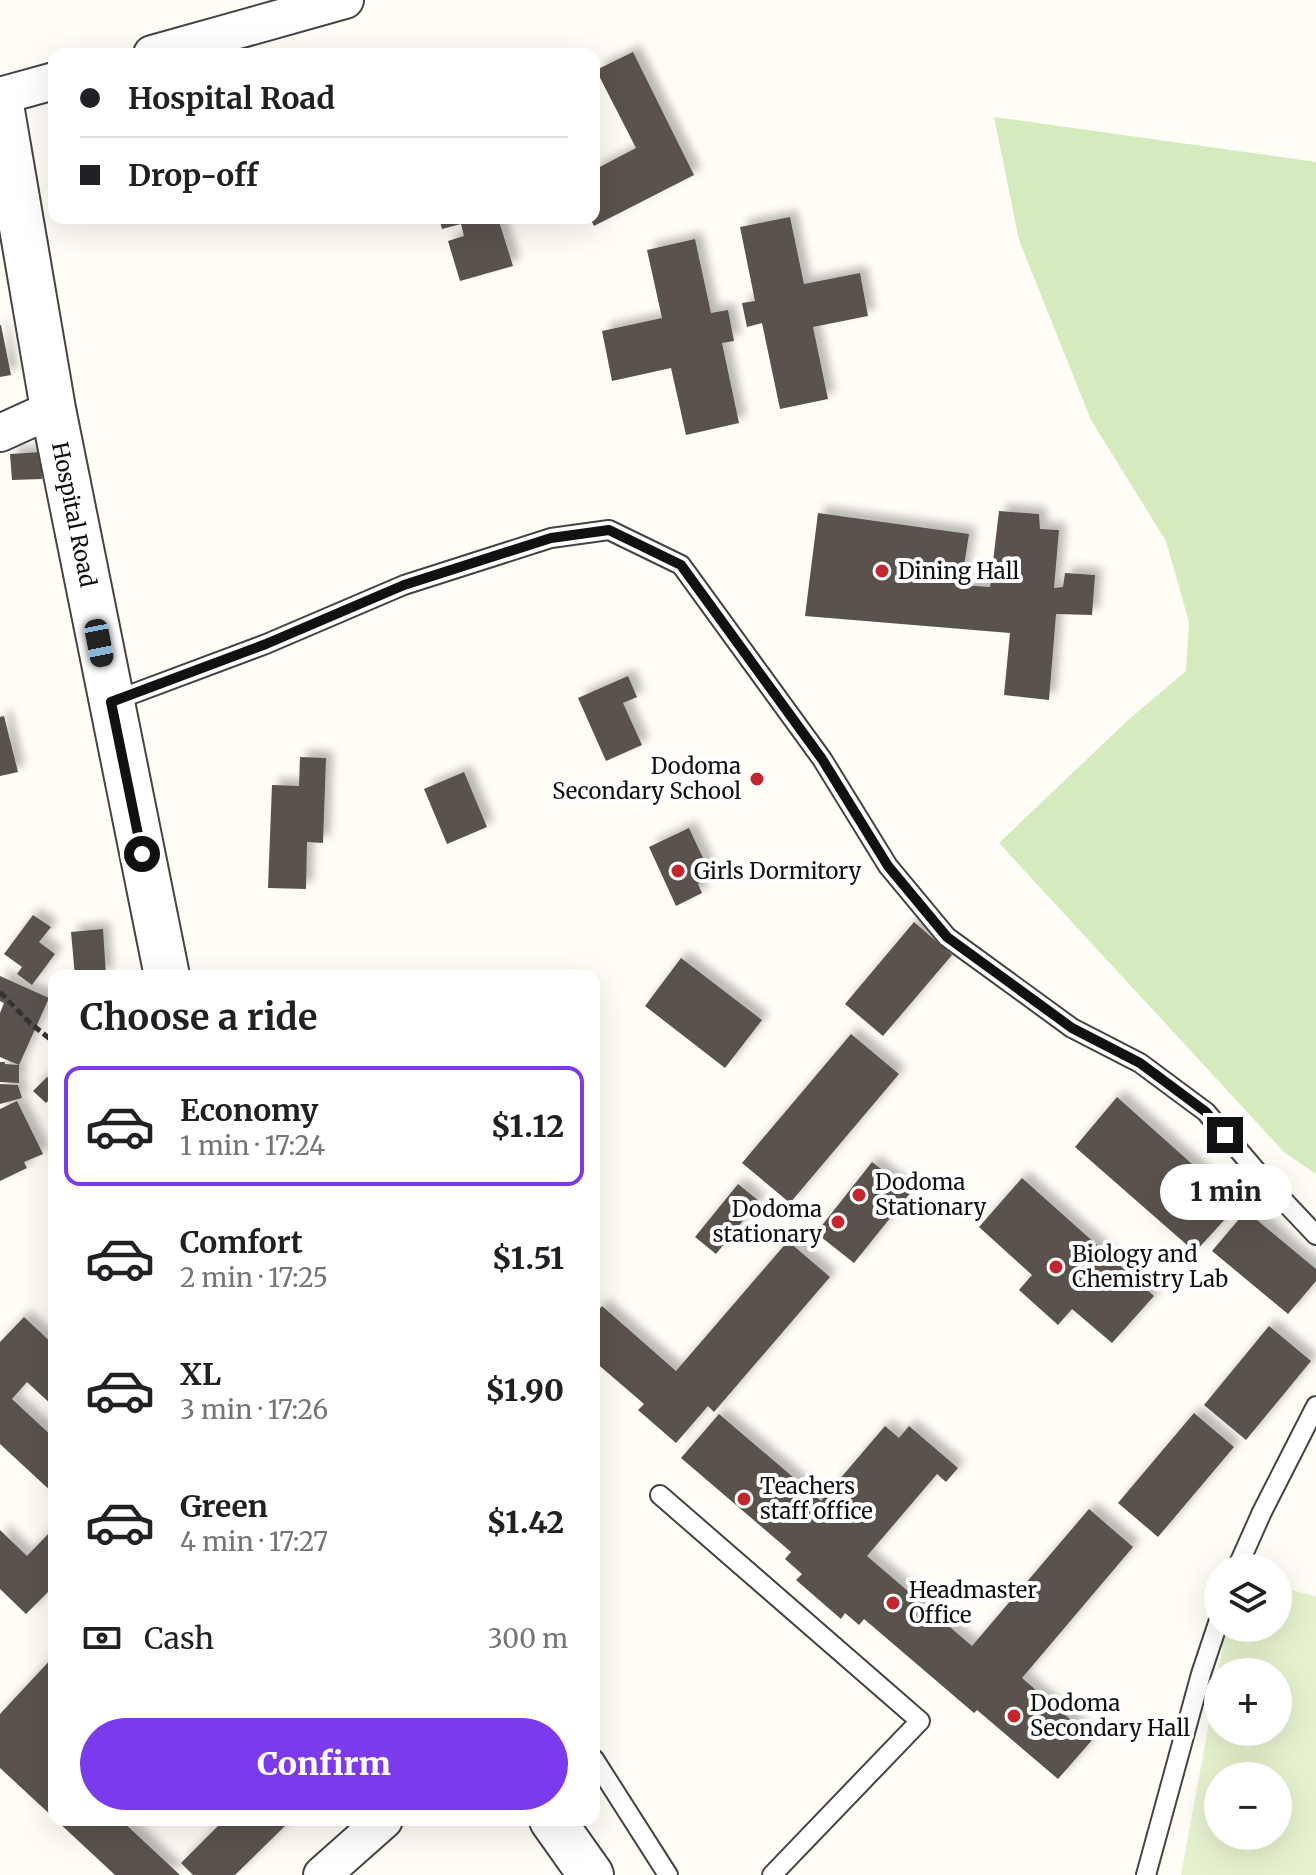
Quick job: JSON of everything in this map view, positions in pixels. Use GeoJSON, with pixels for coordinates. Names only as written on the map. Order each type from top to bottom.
{"type":"FeatureCollection","features":[{"type":"Feature","properties":{"kind":"street"},"geometry":{"type":"LineString","coordinates":[[173,48],[345,0]]}},
{"type":"Feature","properties":{"kind":"street"},"geometry":{"type":"LineString","coordinates":[[0,98],[48,83]]}},
{"type":"Feature","properties":{"kind":"street","name":"Hospital Road"},"geometry":{"type":"LineString","coordinates":[[0,98],[53,409],[166,970]]}},
{"type":"Feature","properties":{"kind":"street"},"geometry":{"type":"LineString","coordinates":[[0,433],[53,409]]}},
{"type":"Feature","properties":{"kind":"street"},"geometry":{"type":"LineString","coordinates":[[322,1875],[377,1826]]}},
{"type":"Feature","properties":{"kind":"street"},"geometry":{"type":"LineString","coordinates":[[556,1826],[591,1875]]}},
{"type":"Feature","properties":{"kind":"lane"},"geometry":{"type":"LineString","coordinates":[[111,702],[266,644],[404,585],[551,538],[609,530],[681,565],[822,759],[888,866],[947,937],[1072,1028],[1140,1063],[1206,1112],[1316,1235]]}},
{"type":"Feature","properties":{"kind":"lane"},"geometry":{"type":"LineString","coordinates":[[1243,1554],[1316,1406]]}},
{"type":"Feature","properties":{"kind":"lane"},"geometry":{"type":"LineString","coordinates":[[660,1495],[920,1721],[772,1875]]}},
{"type":"Feature","properties":{"kind":"lane"},"geometry":{"type":"LineString","coordinates":[[1146,1875],[1212,1642]]}},
{"type":"Feature","properties":{"kind":"lane"},"geometry":{"type":"LineString","coordinates":[[600,1768],[668,1875]]}},
{"type":"Feature","properties":{"kind":"path"},"geometry":{"type":"LineString","coordinates":[[0,992],[48,1037]]}},
{"type":"Feature","properties":{"kind":"green space"},"geometry":{"type":"Polygon","coordinates":[[[994,117],[1316,162],[1316,1174],[1285,1153],[999,843],[1127,721],[1186,671],[1189,622],[1166,541],[1091,420],[1019,240],[994,117]]]}},
{"type":"Feature","properties":{"kind":"green space"},"geometry":{"type":"Polygon","coordinates":[[[1292,1590],[1316,1596],[1316,1875],[1181,1875],[1205,1746],[1292,1746],[1292,1658],[1221,1658],[1223,1642],[1292,1642],[1292,1590]]]}},
{"type":"Feature","properties":{"kind":"building"},"geometry":{"type":"Polygon","coordinates":[[[633,52],[694,175],[600,223],[600,167],[636,148],[600,78],[600,68],[633,52]]]}},
{"type":"Feature","properties":{"kind":"building"},"geometry":{"type":"Polygon","coordinates":[[[790,217],[804,284],[860,273],[868,316],[813,327],[828,399],[780,409],[762,323],[747,327],[742,303],[755,301],[740,227],[790,217]]]}},
{"type":"Feature","properties":{"kind":"building"},"geometry":{"type":"Polygon","coordinates":[[[441,224],[461,224],[442,229],[441,224]]]}},
{"type":"Feature","properties":{"kind":"building"},"geometry":{"type":"Polygon","coordinates":[[[461,224],[500,224],[513,266],[460,281],[448,241],[464,236],[461,224]]]}},
{"type":"Feature","properties":{"kind":"building"},"geometry":{"type":"Polygon","coordinates":[[[695,239],[711,313],[728,310],[734,341],[722,343],[739,423],[686,435],[671,368],[612,381],[602,331],[662,318],[647,250],[695,239]]]}},
{"type":"Feature","properties":{"kind":"building"},"geometry":{"type":"Polygon","coordinates":[[[0,325],[11,375],[0,377],[0,325]]]}},
{"type":"Feature","properties":{"kind":"building"},"geometry":{"type":"Polygon","coordinates":[[[41,452],[42,479],[12,480],[10,454],[41,452]]]}},
{"type":"Feature","properties":{"kind":"building"},"geometry":{"type":"Polygon","coordinates":[[[999,511],[1039,514],[1040,529],[1059,530],[1054,588],[1063,587],[1065,573],[1095,575],[1092,615],[1056,614],[1049,700],[1004,695],[1010,633],[805,616],[818,513],[969,534],[961,585],[990,587],[999,511]]]}},
{"type":"Feature","properties":{"kind":"building"},"geometry":{"type":"Polygon","coordinates":[[[628,676],[637,697],[623,703],[642,745],[606,761],[578,698],[628,676]]]}},
{"type":"Feature","properties":{"kind":"building"},"geometry":{"type":"Polygon","coordinates":[[[4,716],[18,772],[0,776],[0,717],[4,716]]]}},
{"type":"Feature","properties":{"kind":"building"},"geometry":{"type":"Polygon","coordinates":[[[300,757],[326,758],[323,843],[307,842],[306,889],[268,888],[272,785],[299,786],[300,757]]]}},
{"type":"Feature","properties":{"kind":"building"},"geometry":{"type":"Polygon","coordinates":[[[464,772],[487,827],[447,844],[424,789],[464,772]]]}},
{"type":"Feature","properties":{"kind":"building"},"geometry":{"type":"Polygon","coordinates":[[[689,828],[712,877],[698,884],[702,893],[676,906],[649,847],[689,828]]]}},
{"type":"Feature","properties":{"kind":"building"},"geometry":{"type":"Polygon","coordinates":[[[33,915],[51,927],[39,942],[55,954],[32,985],[17,974],[22,967],[4,954],[33,915]]]}},
{"type":"Feature","properties":{"kind":"building"},"geometry":{"type":"Polygon","coordinates":[[[914,922],[952,955],[883,1036],[845,1004],[914,922]]]}},
{"type":"Feature","properties":{"kind":"building"},"geometry":{"type":"Polygon","coordinates":[[[103,929],[106,970],[74,970],[71,932],[103,929]]]}},
{"type":"Feature","properties":{"kind":"building"},"geometry":{"type":"Polygon","coordinates":[[[681,958],[762,1020],[725,1068],[645,1006],[681,958]]]}},
{"type":"Feature","properties":{"kind":"building"},"geometry":{"type":"Polygon","coordinates":[[[0,976],[48,998],[19,1065],[0,1057],[0,1013],[4,1003],[0,1001],[0,976]]]}},
{"type":"Feature","properties":{"kind":"building"},"geometry":{"type":"Polygon","coordinates":[[[851,1034],[899,1074],[790,1203],[742,1163],[851,1034]]]}},
{"type":"Feature","properties":{"kind":"building"},"geometry":{"type":"Polygon","coordinates":[[[0,1062],[19,1065],[19,1083],[0,1082],[0,1062]]]}},
{"type":"Feature","properties":{"kind":"building"},"geometry":{"type":"Polygon","coordinates":[[[47,1077],[48,1078],[46,1103],[33,1091],[47,1077]]]}},
{"type":"Feature","properties":{"kind":"building"},"geometry":{"type":"Polygon","coordinates":[[[0,1084],[18,1085],[22,1098],[0,1104],[0,1084]]]}},
{"type":"Feature","properties":{"kind":"building"},"geometry":{"type":"Polygon","coordinates":[[[1117,1097],[1238,1205],[1195,1252],[1075,1147],[1117,1097]]]}},
{"type":"Feature","properties":{"kind":"building"},"geometry":{"type":"Polygon","coordinates":[[[17,1101],[43,1154],[24,1162],[27,1168],[0,1181],[0,1109],[17,1101]]]}},
{"type":"Feature","properties":{"kind":"building"},"geometry":{"type":"Polygon","coordinates":[[[872,1162],[911,1192],[854,1263],[816,1233],[872,1162]]]}},
{"type":"Feature","properties":{"kind":"building"},"geometry":{"type":"Polygon","coordinates":[[[1022,1178],[1154,1296],[1112,1343],[1072,1309],[1058,1325],[1019,1290],[1032,1275],[979,1227],[1022,1178]]]}},
{"type":"Feature","properties":{"kind":"building"},"geometry":{"type":"Polygon","coordinates":[[[738,1184],[759,1201],[716,1254],[695,1237],[738,1184]]]}},
{"type":"Feature","properties":{"kind":"building"},"geometry":{"type":"Polygon","coordinates":[[[1246,1211],[1316,1269],[1316,1281],[1288,1314],[1212,1251],[1246,1211]]]}},
{"type":"Feature","properties":{"kind":"building"},"geometry":{"type":"Polygon","coordinates":[[[788,1241],[830,1277],[714,1412],[708,1406],[676,1443],[638,1410],[644,1404],[600,1366],[600,1308],[602,1306],[676,1371],[788,1241]]]}},
{"type":"Feature","properties":{"kind":"building"},"geometry":{"type":"Polygon","coordinates":[[[24,1317],[48,1339],[48,1401],[27,1382],[12,1399],[48,1432],[48,1488],[0,1444],[0,1342],[24,1317]]]}},
{"type":"Feature","properties":{"kind":"building"},"geometry":{"type":"Polygon","coordinates":[[[1269,1326],[1311,1361],[1246,1440],[1204,1405],[1269,1326]]]}},
{"type":"Feature","properties":{"kind":"building"},"geometry":{"type":"Polygon","coordinates":[[[1194,1413],[1234,1447],[1158,1537],[1118,1503],[1194,1413]]]}},
{"type":"Feature","properties":{"kind":"building"},"geometry":{"type":"Polygon","coordinates":[[[719,1414],[821,1501],[885,1426],[899,1438],[909,1426],[958,1468],[946,1482],[937,1474],[867,1556],[972,1646],[1089,1509],[1133,1547],[1022,1678],[1093,1739],[1058,1779],[977,1710],[974,1713],[864,1619],[859,1625],[845,1613],[841,1619],[796,1580],[802,1574],[785,1559],[791,1552],[681,1458],[719,1414]]]}},
{"type":"Feature","properties":{"kind":"building"},"geometry":{"type":"Polygon","coordinates":[[[0,1530],[27,1556],[48,1534],[48,1592],[26,1614],[0,1589],[0,1530]]]}},
{"type":"Feature","properties":{"kind":"building"},"geometry":{"type":"Polygon","coordinates":[[[48,1662],[48,1812],[0,1768],[0,1714],[48,1662]]]}},
{"type":"Feature","properties":{"kind":"building"},"geometry":{"type":"Polygon","coordinates":[[[62,1826],[127,1826],[180,1875],[115,1875],[62,1826]]]}},
{"type":"Feature","properties":{"kind":"building"},"geometry":{"type":"Polygon","coordinates":[[[218,1826],[285,1826],[235,1875],[193,1875],[181,1863],[218,1826]]]}},
{"type":"Feature","properties":{"kind":"place","name":"Dining Hall"},"geometry":{"type":"Point","coordinates":[882,571]}},
{"type":"Feature","properties":{"kind":"place","name":"Dodoma Secondary School"},"geometry":{"type":"Point","coordinates":[757,779]}},
{"type":"Feature","properties":{"kind":"place","name":"Girls Dormitory"},"geometry":{"type":"Point","coordinates":[678,871]}},
{"type":"Feature","properties":{"kind":"place","name":"Dodoma Stationary"},"geometry":{"type":"Point","coordinates":[859,1195]}},
{"type":"Feature","properties":{"kind":"place","name":"Dodoma stationary"},"geometry":{"type":"Point","coordinates":[838,1222]}},
{"type":"Feature","properties":{"kind":"place","name":"Biology and Chemistry Lab"},"geometry":{"type":"Point","coordinates":[1056,1267]}},
{"type":"Feature","properties":{"kind":"place","name":"Teachers staff office"},"geometry":{"type":"Point","coordinates":[744,1499]}},
{"type":"Feature","properties":{"kind":"place","name":"Headmaster Office"},"geometry":{"type":"Point","coordinates":[893,1603]}},
{"type":"Feature","properties":{"kind":"place","name":"Dodoma Secondary Hall"},"geometry":{"type":"Point","coordinates":[1014,1716]}},
{"type":"Feature","properties":{"kind":"route"},"geometry":{"type":"LineString","coordinates":[[142,854],[111,702],[266,644],[404,585],[551,538],[609,530],[681,565],[822,759],[888,866],[947,937],[1072,1028],[1140,1063],[1206,1112],[1225,1135]]}}]}
